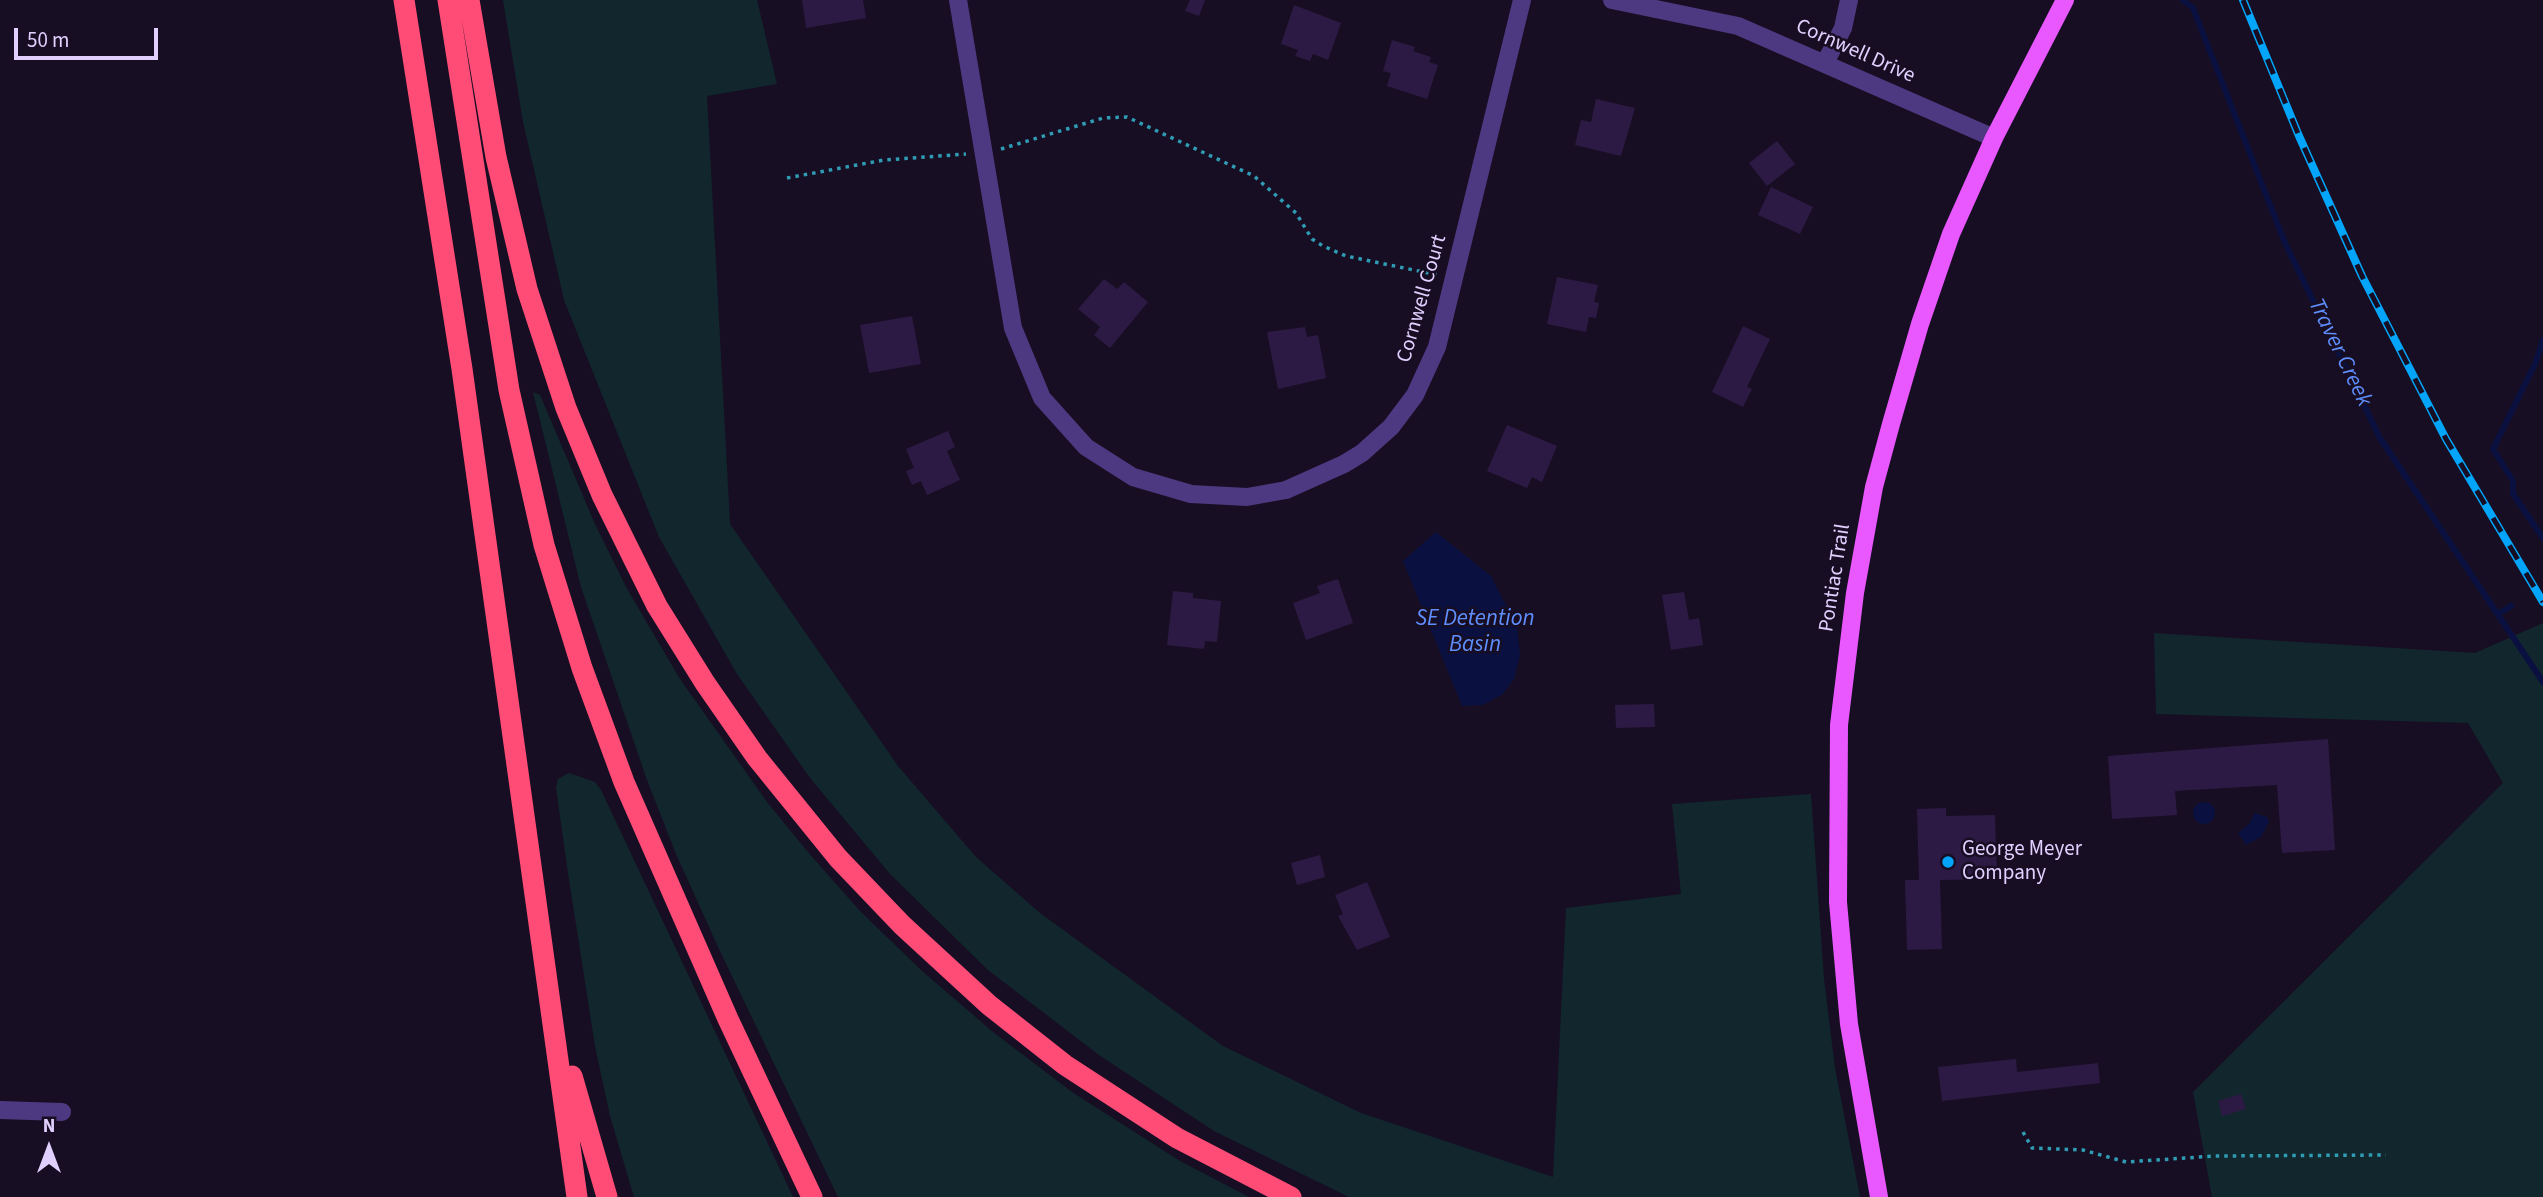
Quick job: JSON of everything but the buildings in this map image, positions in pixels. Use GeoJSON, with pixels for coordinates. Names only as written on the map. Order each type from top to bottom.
{"type":"FeatureCollection","features":[{"type":"Feature","properties":{"kind":"highway"},"geometry":{"type":"LineString","coordinates":[[404,0],[462,369],[550,986],[577,1197]]}},
{"type":"Feature","properties":{"kind":"highway"},"geometry":{"type":"LineString","coordinates":[[448,0],[509,390],[544,545],[582,668],[624,782],[728,1019],[812,1197]]}},
{"type":"Feature","properties":{"kind":"highway"},"geometry":{"type":"LineString","coordinates":[[469,0],[496,157],[527,289],[566,408],[602,495],[657,606],[712,694],[757,758],[838,858],[902,925],[989,1005],[1065,1065],[1177,1139],[1291,1197]]}},
{"type":"Feature","properties":{"kind":"highway"},"geometry":{"type":"LineString","coordinates":[[550,986],[588,1140],[607,1197]]}},
{"type":"Feature","properties":{"kind":"main road","name":"Pontiac Trail"},"geometry":{"type":"LineString","coordinates":[[1879,1197],[1853,1051],[1840,936],[1836,797],[1842,690],[1854,593],[1874,487],[1903,380],[1951,234],[1994,138],[2064,0]]}},
{"type":"Feature","properties":{"kind":"street","name":"Cornwell Court"},"geometry":{"type":"LineString","coordinates":[[958,0],[1013,328],[1042,398],[1094,453],[1133,477],[1164,488],[1217,496],[1271,493],[1307,482],[1362,453],[1397,420],[1415,395],[1437,347],[1522,0]]}},
{"type":"Feature","properties":{"kind":"street","name":"Cornwell Drive"},"geometry":{"type":"LineString","coordinates":[[1612,0],[1738,26],[1994,138]]}},
{"type":"Feature","properties":{"kind":"street"},"geometry":{"type":"LineString","coordinates":[[1825,63],[1843,28],[1849,0]]}},
{"type":"Feature","properties":{"kind":"street"},"geometry":{"type":"LineString","coordinates":[[0,1110],[62,1112]]}},
{"type":"Feature","properties":{"kind":"path"},"geometry":{"type":"LineString","coordinates":[[787,178],[884,159],[983,153],[1021,145],[1103,118],[1127,117],[1254,176],[1296,213],[1312,239],[1323,246],[1346,256],[1454,278]]}},
{"type":"Feature","properties":{"kind":"path"},"geometry":{"type":"LineString","coordinates":[[2023,1132],[2032,1148],[2083,1150],[2126,1162],[2215,1156],[2386,1155]]}},
{"type":"Feature","properties":{"kind":"shaded area"},"geometry":{"type":"Polygon","coordinates":[[[503,0],[757,0],[777,84],[707,96],[730,524],[898,766],[976,857],[1040,913],[1223,1046],[1361,1113],[1553,1177],[1566,908],[1681,894],[1672,804],[1811,794],[1824,979],[1835,1068],[1860,1197],[1349,1197],[1214,1131],[1099,1055],[988,970],[890,874],[810,778],[737,674],[659,537],[564,300],[523,122],[503,0]]]}},
{"type":"Feature","properties":{"kind":"shaded area"},"geometry":{"type":"Polygon","coordinates":[[[533,392],[540,395],[595,524],[626,587],[680,679],[767,802],[859,910],[921,970],[993,1032],[1072,1092],[1180,1161],[1249,1197],[838,1197],[719,949],[676,854],[647,780],[581,587],[533,392]]]}},
{"type":"Feature","properties":{"kind":"shaded area"},"geometry":{"type":"Polygon","coordinates":[[[2543,623],[2543,1197],[2212,1197],[2193,1092],[2503,783],[2468,723],[2156,714],[2154,633],[2475,653],[2543,623]]]}},
{"type":"Feature","properties":{"kind":"shaded area"},"geometry":{"type":"Polygon","coordinates":[[[569,773],[595,782],[601,790],[793,1197],[634,1197],[610,1116],[595,1046],[568,873],[556,788],[558,779],[569,773]]]}},
{"type":"Feature","properties":{"kind":"water","name":"SE Detention Basin"},"geometry":{"type":"Polygon","coordinates":[[[1436,532],[1491,576],[1517,627],[1520,655],[1514,679],[1503,694],[1483,705],[1462,706],[1403,561],[1436,532]]]}},
{"type":"Feature","properties":{"kind":"water"},"geometry":{"type":"Polygon","coordinates":[[[2204,802],[2212,805],[2215,813],[2212,821],[2204,824],[2196,821],[2193,813],[2196,805],[2204,802]]]}},
{"type":"Feature","properties":{"kind":"water"},"geometry":{"type":"Polygon","coordinates":[[[2255,813],[2267,817],[2269,822],[2261,837],[2246,845],[2238,833],[2249,824],[2255,813]]]}},
{"type":"Feature","properties":{"kind":"waterway","name":"Traver Creek"},"geometry":{"type":"LineString","coordinates":[[2183,0],[2193,8],[2285,243],[2380,438],[2543,682]]}},
{"type":"Feature","properties":{"kind":"waterway"},"geometry":{"type":"LineString","coordinates":[[2543,340],[2535,364],[2493,449],[2513,481],[2513,494],[2543,538]]}},
{"type":"Feature","properties":{"kind":"waterway"},"geometry":{"type":"LineString","coordinates":[[2498,614],[2511,606]]}},
{"type":"Feature","properties":{"kind":"railway"},"geometry":{"type":"LineString","coordinates":[[2243,0],[2299,136],[2362,276],[2446,439],[2543,602]]}},
{"type":"Feature","properties":{"kind":"place","name":"George Meyer Company"},"geometry":{"type":"Point","coordinates":[1948,862]}}]}
